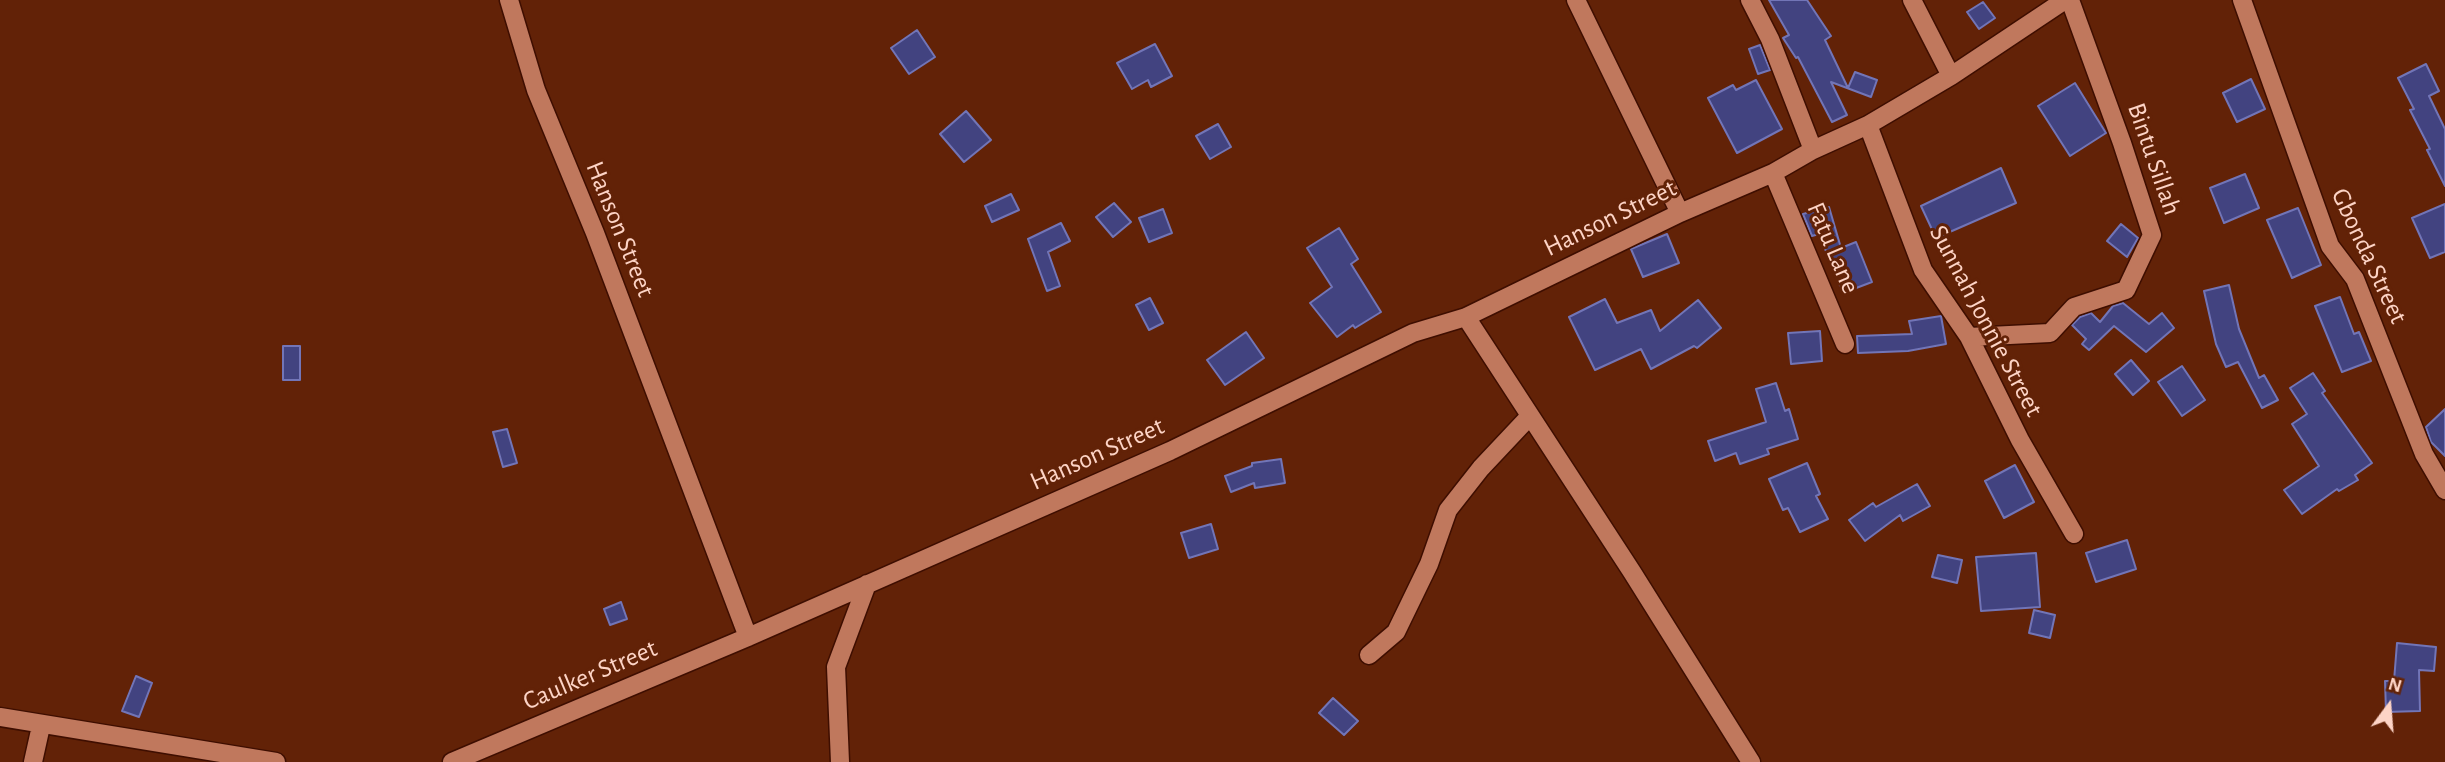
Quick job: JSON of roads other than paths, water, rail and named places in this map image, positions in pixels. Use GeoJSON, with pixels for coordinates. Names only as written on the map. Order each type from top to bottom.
{"type":"FeatureCollection","features":[{"type":"Feature","properties":{"kind":"street","name":"Hanson Street"},"geometry":{"type":"LineString","coordinates":[[509,0],[536,90],[600,246],[748,637],[1170,451],[1413,333],[1466,317],[1681,213],[1773,173],[1813,150],[1868,125],[1951,76],[2067,0]]}},
{"type":"Feature","properties":{"kind":"street"},"geometry":{"type":"LineString","coordinates":[[1576,0],[1681,213]]}},
{"type":"Feature","properties":{"kind":"street"},"geometry":{"type":"LineString","coordinates":[[1750,0],[1770,39],[1813,150]]}},
{"type":"Feature","properties":{"kind":"street"},"geometry":{"type":"LineString","coordinates":[[1912,0],[1951,76]]}},
{"type":"Feature","properties":{"kind":"street","name":"Bintu Sillah"},"geometry":{"type":"LineString","coordinates":[[1969,337],[2050,333],[2074,307],[2126,290],[2152,235],[2122,143],[2067,0]]}},
{"type":"Feature","properties":{"kind":"street","name":"Gbonda Street"},"geometry":{"type":"LineString","coordinates":[[2242,0],[2330,246],[2355,279],[2424,454],[2445,490]]}},
{"type":"Feature","properties":{"kind":"street","name":"Sunnah Jonnie Street"},"geometry":{"type":"LineString","coordinates":[[1868,125],[1923,270],[1969,337],[2020,440],[2074,534]]}},
{"type":"Feature","properties":{"kind":"street","name":"Fatu Lane"},"geometry":{"type":"LineString","coordinates":[[1773,173],[1845,344]]}},
{"type":"Feature","properties":{"kind":"street"},"geometry":{"type":"LineString","coordinates":[[1466,317],[1632,572],[1751,762]]}},
{"type":"Feature","properties":{"kind":"street"},"geometry":{"type":"LineString","coordinates":[[1369,655],[1396,632],[1429,564],[1448,510],[1481,468],[1529,417]]}},
{"type":"Feature","properties":{"kind":"street"},"geometry":{"type":"LineString","coordinates":[[841,762],[836,667],[867,584]]}},
{"type":"Feature","properties":{"kind":"street","name":"Caulker Street"},"geometry":{"type":"LineString","coordinates":[[452,762],[748,637]]}},
{"type":"Feature","properties":{"kind":"street"},"geometry":{"type":"LineString","coordinates":[[0,717],[41,726],[276,762]]}},
{"type":"Feature","properties":{"kind":"street"},"geometry":{"type":"LineString","coordinates":[[33,762],[41,726]]}}]}
